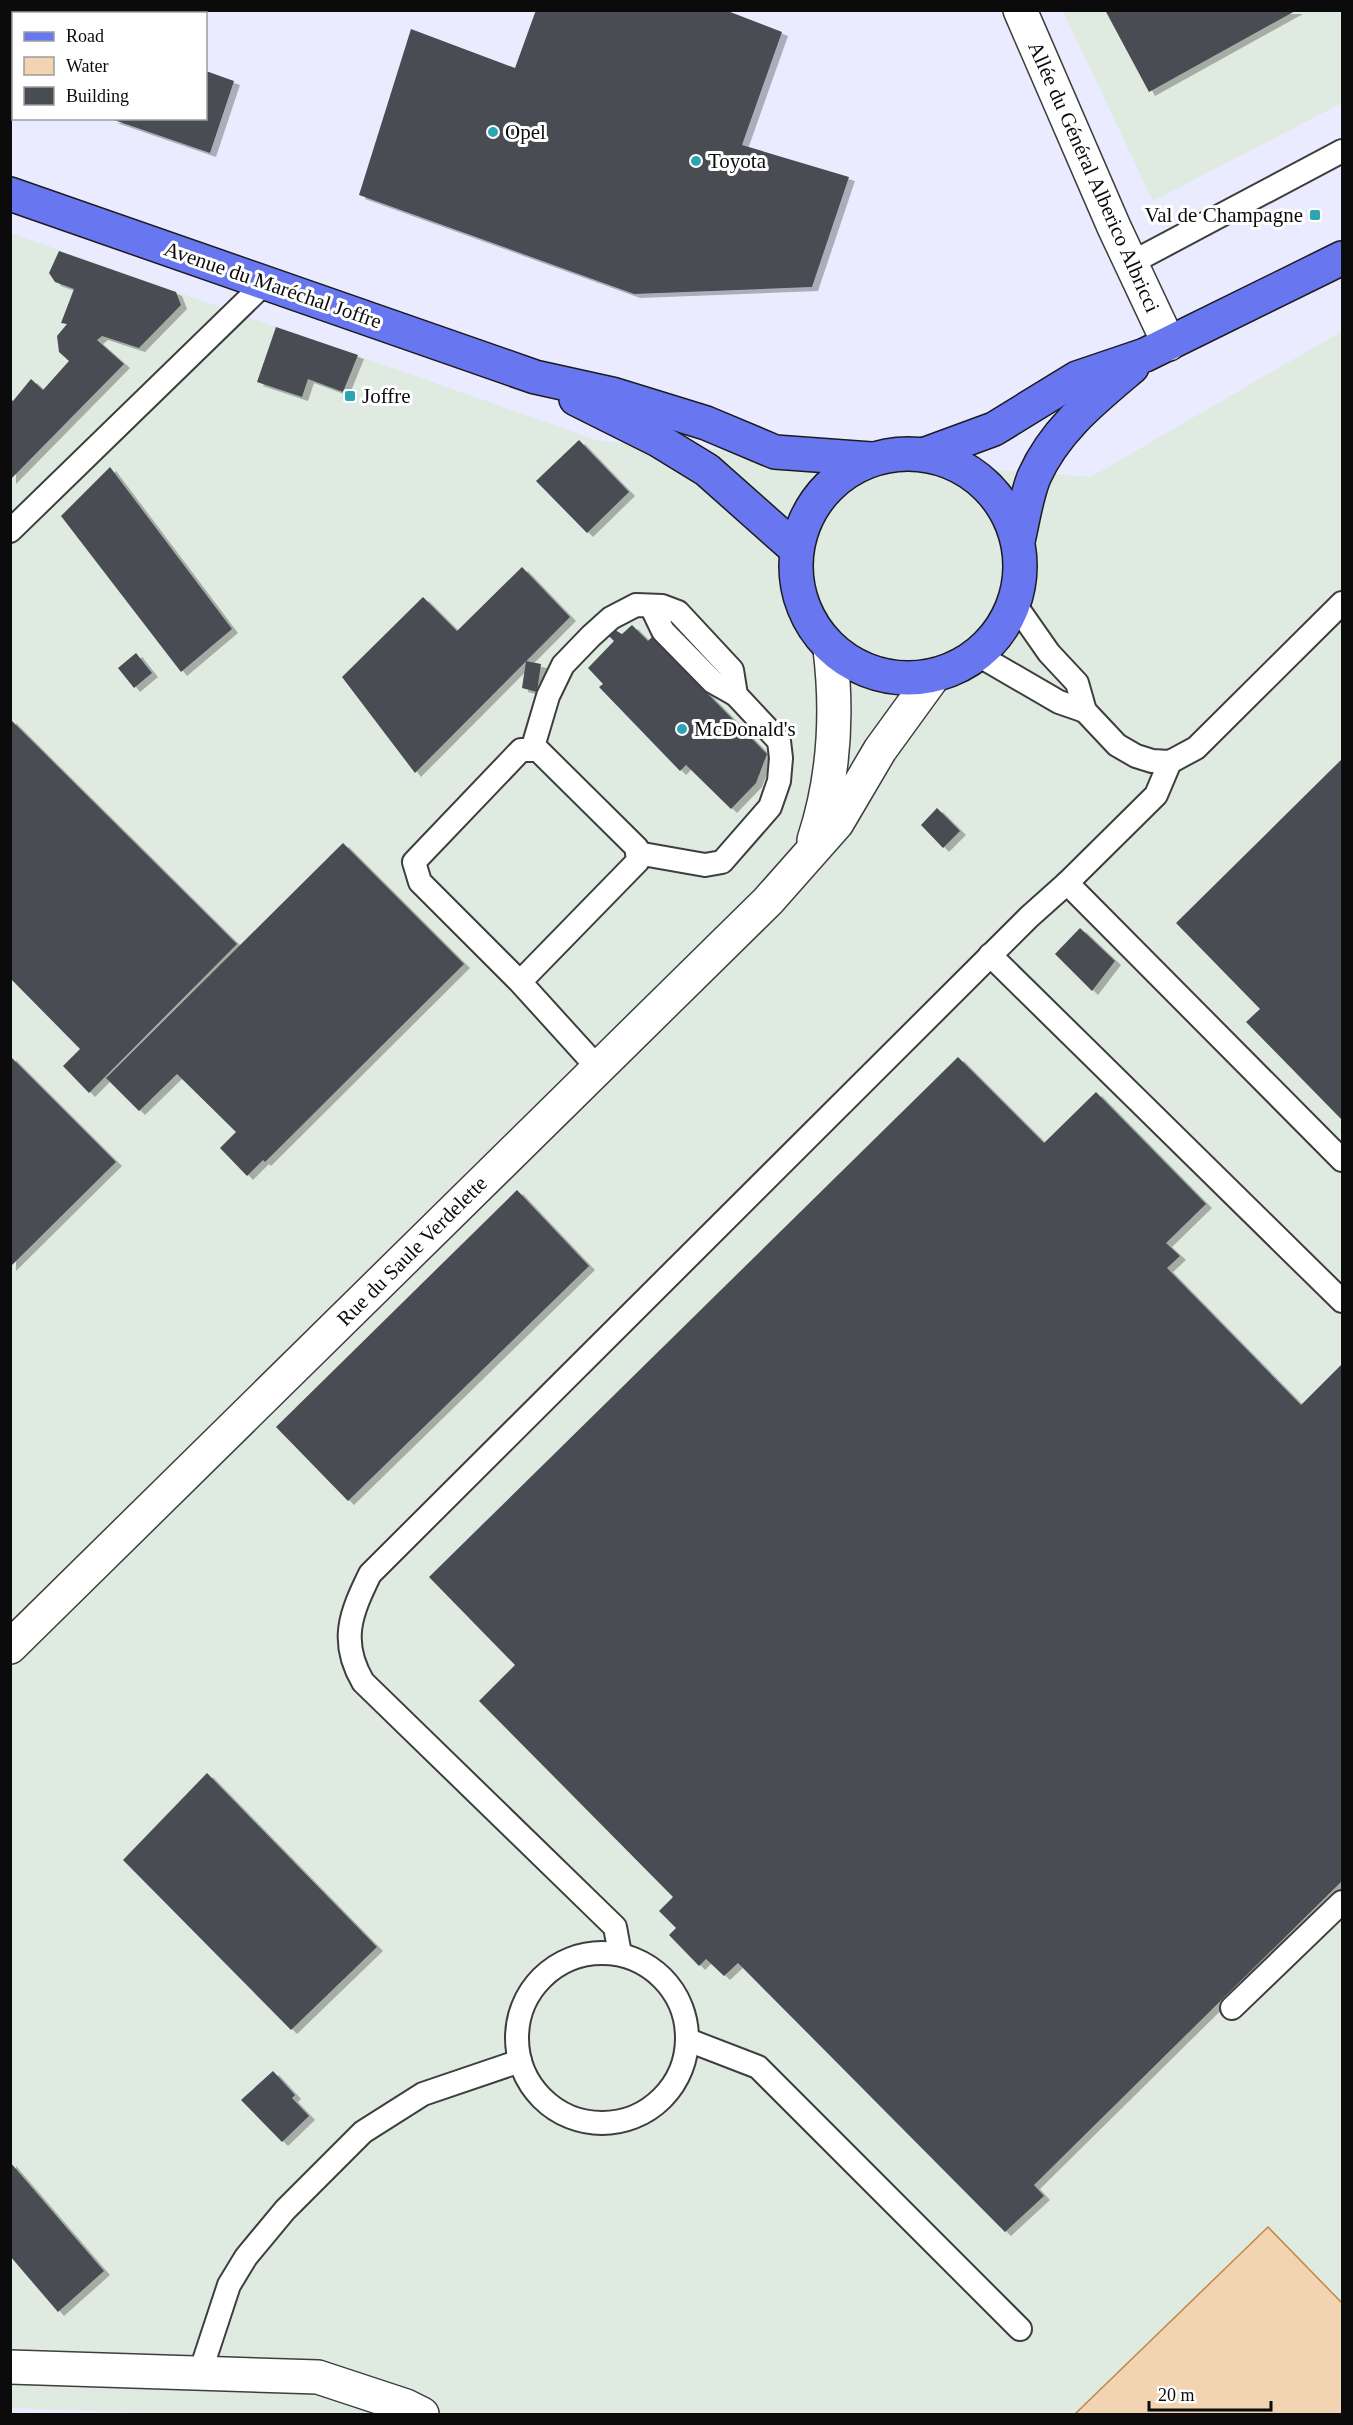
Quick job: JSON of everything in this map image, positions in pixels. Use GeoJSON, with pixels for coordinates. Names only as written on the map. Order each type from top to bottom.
{"type":"FeatureCollection","features":[{"type":"Feature","properties":{"kind":"main road","name":"Avenue du Maréchal Joffre"},"geometry":{"type":"LineString","coordinates":[[10,194],[535,377],[612,394],[706,423],[775,452],[871,459]]}},
{"type":"Feature","properties":{"kind":"main road"},"geometry":{"type":"LineString","coordinates":[[926,454],[994,429],[1077,378],[1157,350],[1342,258]]}},
{"type":"Feature","properties":{"kind":"main road"},"geometry":{"type":"LineString","coordinates":[[1018,541],[1034,479],[1055,439],[1081,410],[1157,350]]}},
{"type":"Feature","properties":{"kind":"main road","name":"Avenue du Maréchal Joffre"},"geometry":{"type":"LineString","coordinates":[[535,377],[658,440],[707,470],[796,549]]}},
{"type":"Feature","properties":{"kind":"main road"},"geometry":{"type":"LineString","coordinates":[[898,453],[926,454],[957,464],[986,483],[1006,509],[1018,541],[1021,576],[1014,603],[978,655],[966,664],[933,677],[896,679],[861,669],[830,649],[808,620],[796,586],[796,549],[804,520],[821,494],[844,473],[871,459],[898,453]]}},
{"type":"Feature","properties":{"kind":"street","name":"Allée du Général Alberico Albricci"},"geometry":{"type":"LineString","coordinates":[[1020,10],[1131,263],[1157,350]]}},
{"type":"Feature","properties":{"kind":"street","name":"Rue du Saule Verdelette"},"geometry":{"type":"LineString","coordinates":[[811,851],[820,821],[836,730],[836,693],[830,649]]}},
{"type":"Feature","properties":{"kind":"street","name":"Rue du Saule Verdelette"},"geometry":{"type":"LineString","coordinates":[[10,1647],[768,901],[837,823],[880,750],[933,677]]}},
{"type":"Feature","properties":{"kind":"street"},"geometry":{"type":"LineString","coordinates":[[10,2367],[318,2377],[406,2406],[422,2415]]}},
{"type":"Feature","properties":{"kind":"lane"},"geometry":{"type":"LineString","coordinates":[[1131,263],[1342,151]]}},
{"type":"Feature","properties":{"kind":"lane"},"geometry":{"type":"LineString","coordinates":[[10,531],[266,283]]}},
{"type":"Feature","properties":{"kind":"lane"},"geometry":{"type":"LineString","coordinates":[[1014,603],[1049,653],[1077,683],[1085,711],[1117,745],[1152,761],[1170,762],[1196,748],[1342,603]]}},
{"type":"Feature","properties":{"kind":"lane"},"geometry":{"type":"LineString","coordinates":[[532,750],[548,696],[563,665],[611,618],[636,605],[651,606],[663,631],[713,682],[735,694],[779,741],[781,759],[779,781],[770,807],[722,862],[705,865],[638,853]]}},
{"type":"Feature","properties":{"kind":"lane"},"geometry":{"type":"LineString","coordinates":[[978,655],[1025,680],[1059,702],[1085,711]]}},
{"type":"Feature","properties":{"kind":"lane"},"geometry":{"type":"LineString","coordinates":[[520,982],[638,861],[637,848],[538,750],[521,750],[414,862],[420,882],[520,982],[598,1068]]}},
{"type":"Feature","properties":{"kind":"lane"},"geometry":{"type":"LineString","coordinates":[[620,1954],[615,1927],[363,1682],[354,1666],[350,1642],[352,1612],[370,1574],[990,955],[1156,795],[1170,762]]}},
{"type":"Feature","properties":{"kind":"lane"},"geometry":{"type":"LineString","coordinates":[[1066,883],[1342,1160]]}},
{"type":"Feature","properties":{"kind":"lane"},"geometry":{"type":"LineString","coordinates":[[990,955],[1342,1301]]}},
{"type":"Feature","properties":{"kind":"lane"},"geometry":{"type":"LineString","coordinates":[[1232,2008],[1342,1902]]}},
{"type":"Feature","properties":{"kind":"lane"},"geometry":{"type":"LineString","coordinates":[[597,1953],[620,1954],[643,1962],[661,1976],[676,1995],[685,2016],[688,2040],[683,2064],[673,2085],[659,2102],[642,2114],[621,2121],[600,2123],[578,2120],[559,2111],[542,2098],[528,2081],[520,2061],[517,2039],[519,2018],[527,1998],[539,1980],[556,1966],[575,1957],[597,1953]]}},
{"type":"Feature","properties":{"kind":"lane"},"geometry":{"type":"LineString","coordinates":[[688,2040],[758,2067],[1020,2329]]}},
{"type":"Feature","properties":{"kind":"lane"},"geometry":{"type":"LineString","coordinates":[[200,2373],[229,2284],[246,2257],[285,2210],[363,2132],[423,2094],[520,2061]]}},
{"type":"Feature","properties":{"kind":"shaded area"},"geometry":{"type":"Polygon","coordinates":[[[1063,11],[1342,11],[1342,103],[1153,201],[1063,11]]]}},
{"type":"Feature","properties":{"kind":"shaded area"},"geometry":{"type":"Polygon","coordinates":[[[11,233],[599,441],[1091,477],[1342,331],[1342,2414],[165,2414],[11,2408],[11,233]]]}},
{"type":"Feature","properties":{"kind":"water"},"geometry":{"type":"Polygon","coordinates":[[[1268,2227],[1342,2303],[1342,2414],[1075,2414],[1268,2227]]]}},
{"type":"Feature","properties":{"kind":"building"},"geometry":{"type":"Polygon","coordinates":[[[38,10],[170,10],[170,12],[38,12],[38,10]]]}},
{"type":"Feature","properties":{"kind":"building"},"geometry":{"type":"Polygon","coordinates":[[[536,10],[725,10],[782,32],[742,145],[849,177],[812,287],[634,294],[359,195],[411,29],[515,68],[536,10]]]}},
{"type":"Feature","properties":{"kind":"building"},"geometry":{"type":"Polygon","coordinates":[[[1105,10],[1297,10],[1149,92],[1105,10]]]}},
{"type":"Feature","properties":{"kind":"building"},"geometry":{"type":"Polygon","coordinates":[[[12,33],[12,86],[10,85],[10,38],[12,33]]]}},
{"type":"Feature","properties":{"kind":"building"},"geometry":{"type":"Polygon","coordinates":[[[207,71],[234,81],[210,153],[114,120],[207,120],[207,71]]]}},
{"type":"Feature","properties":{"kind":"building"},"geometry":{"type":"Polygon","coordinates":[[[59,251],[176,292],[181,305],[139,348],[102,336],[97,340],[124,364],[10,480],[10,399],[13,401],[31,379],[43,390],[69,361],[59,352],[57,336],[67,324],[61,323],[74,289],[55,282],[49,273],[59,251]]]}},
{"type":"Feature","properties":{"kind":"building"},"geometry":{"type":"Polygon","coordinates":[[[276,327],[358,355],[343,392],[308,379],[302,397],[257,382],[276,327]]]}},
{"type":"Feature","properties":{"kind":"building"},"geometry":{"type":"Polygon","coordinates":[[[579,440],[629,492],[587,533],[536,481],[579,440]]]}},
{"type":"Feature","properties":{"kind":"building"},"geometry":{"type":"Polygon","coordinates":[[[110,467],[232,629],[181,672],[61,516],[110,467]]]}},
{"type":"Feature","properties":{"kind":"building"},"geometry":{"type":"Polygon","coordinates":[[[522,567],[570,617],[415,773],[342,677],[423,597],[457,631],[522,567]]]}},
{"type":"Feature","properties":{"kind":"building"},"geometry":{"type":"Polygon","coordinates":[[[632,625],[648,641],[652,637],[767,754],[756,783],[731,809],[686,765],[680,771],[599,687],[603,684],[588,668],[614,641],[609,636],[609,632],[613,629],[622,634],[632,625]]]}},
{"type":"Feature","properties":{"kind":"building"},"geometry":{"type":"Polygon","coordinates":[[[136,653],[152,673],[134,688],[118,668],[136,653]]]}},
{"type":"Feature","properties":{"kind":"building"},"geometry":{"type":"Polygon","coordinates":[[[526,661],[541,664],[537,692],[522,688],[526,661]]]}},
{"type":"Feature","properties":{"kind":"building"},"geometry":{"type":"Polygon","coordinates":[[[10,719],[237,944],[89,1093],[63,1066],[80,1049],[10,978],[10,719]]]}},
{"type":"Feature","properties":{"kind":"building"},"geometry":{"type":"Polygon","coordinates":[[[1342,759],[1342,1120],[1246,1022],[1260,1009],[1176,923],[1342,759]]]}},
{"type":"Feature","properties":{"kind":"building"},"geometry":{"type":"Polygon","coordinates":[[[937,808],[960,831],[943,848],[921,825],[937,808]]]}},
{"type":"Feature","properties":{"kind":"building"},"geometry":{"type":"Polygon","coordinates":[[[343,843],[464,964],[265,1162],[263,1160],[247,1176],[220,1148],[236,1132],[177,1074],[139,1111],[106,1078],[343,843]]]}},
{"type":"Feature","properties":{"kind":"building"},"geometry":{"type":"Polygon","coordinates":[[[1080,928],[1115,961],[1092,991],[1055,954],[1080,928]]]}},
{"type":"Feature","properties":{"kind":"building"},"geometry":{"type":"Polygon","coordinates":[[[10,1056],[116,1162],[10,1267],[10,1056]]]}},
{"type":"Feature","properties":{"kind":"building"},"geometry":{"type":"Polygon","coordinates":[[[958,1057],[1044,1143],[1096,1092],[1206,1204],[1166,1243],[1180,1256],[1167,1268],[1301,1405],[1342,1364],[1342,1881],[1034,2185],[1044,2196],[1005,2232],[738,1963],[724,1976],[706,1959],[699,1966],[669,1935],[676,1928],[659,1911],[673,1897],[479,1701],[515,1665],[429,1577],[958,1057]]]}},
{"type":"Feature","properties":{"kind":"building"},"geometry":{"type":"Polygon","coordinates":[[[517,1190],[589,1266],[348,1501],[276,1427],[517,1190]]]}},
{"type":"Feature","properties":{"kind":"building"},"geometry":{"type":"Polygon","coordinates":[[[207,1773],[377,1947],[291,2030],[123,1860],[207,1773]]]}},
{"type":"Feature","properties":{"kind":"building"},"geometry":{"type":"Polygon","coordinates":[[[273,2071],[295,2095],[292,2098],[309,2116],[282,2142],[241,2100],[273,2071]]]}},
{"type":"Feature","properties":{"kind":"building"},"geometry":{"type":"Polygon","coordinates":[[[10,2162],[104,2271],[58,2312],[10,2256],[10,2162]]]}},
{"type":"Feature","properties":{"kind":"place","name":"Opel"},"geometry":{"type":"Point","coordinates":[493,132]}},
{"type":"Feature","properties":{"kind":"place","name":"Toyota"},"geometry":{"type":"Point","coordinates":[696,161]}},
{"type":"Feature","properties":{"kind":"place","name":"Val de Champagne"},"geometry":{"type":"Point","coordinates":[1315,215]}},
{"type":"Feature","properties":{"kind":"place","name":"Joffre"},"geometry":{"type":"Point","coordinates":[350,396]}},
{"type":"Feature","properties":{"kind":"place","name":"McDonald's"},"geometry":{"type":"Point","coordinates":[682,729]}}]}
